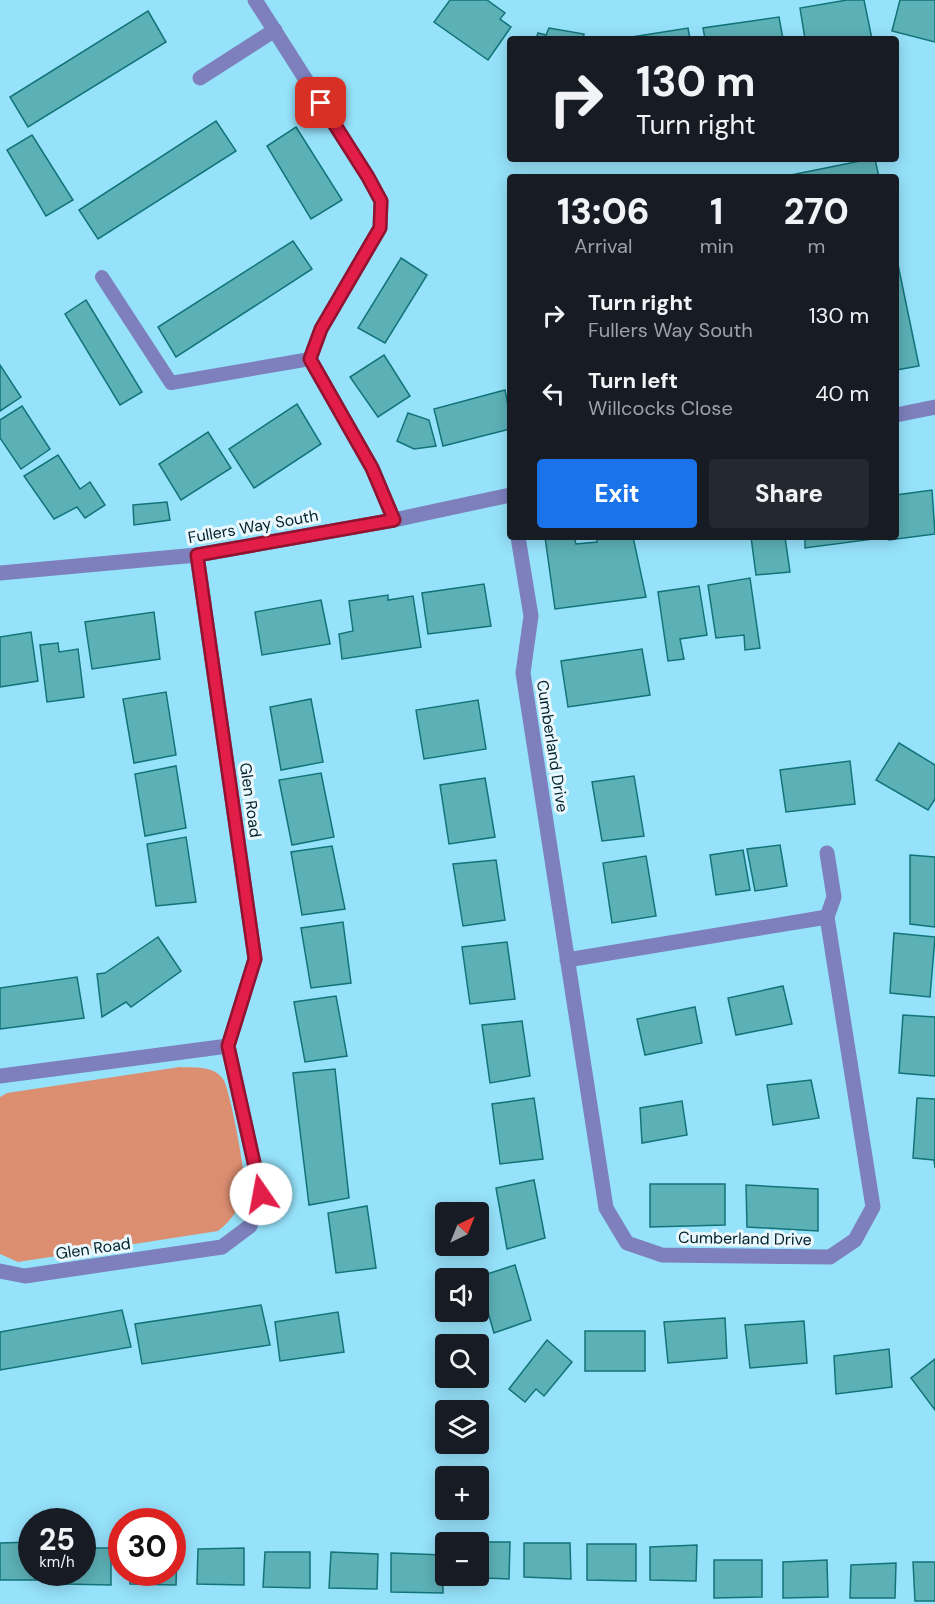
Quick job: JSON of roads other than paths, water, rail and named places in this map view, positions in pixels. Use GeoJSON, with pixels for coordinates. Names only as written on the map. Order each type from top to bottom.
{"type":"FeatureCollection","features":[{"type":"Feature","properties":{"kind":"street"},"geometry":{"type":"LineString","coordinates":[[255,0],[381,201],[380,228],[321,329],[310,359],[372,468],[394,520]]}},
{"type":"Feature","properties":{"kind":"street"},"geometry":{"type":"LineString","coordinates":[[200,78],[275,30]]}},
{"type":"Feature","properties":{"kind":"street"},"geometry":{"type":"LineString","coordinates":[[899,414],[935,407]]}},
{"type":"Feature","properties":{"kind":"street","name":"Fullers Way South"},"geometry":{"type":"LineString","coordinates":[[0,573],[197,555],[394,520],[507,496]]}},
{"type":"Feature","properties":{"kind":"street","name":"Cumberland Drive"},"geometry":{"type":"LineString","coordinates":[[518,540],[531,615],[523,673],[567,960],[606,1208],[627,1243],[662,1255],[830,1257],[855,1240],[873,1208],[827,917],[834,897],[827,853]]}},
{"type":"Feature","properties":{"kind":"street","name":"Glen Road"},"geometry":{"type":"LineString","coordinates":[[0,1271],[25,1276],[222,1247],[250,1226],[261,1194],[228,1046],[255,959],[197,555]]}},
{"type":"Feature","properties":{"kind":"street"},"geometry":{"type":"LineString","coordinates":[[567,960],[827,917]]}},
{"type":"Feature","properties":{"kind":"street"},"geometry":{"type":"LineString","coordinates":[[0,1076],[228,1046]]}},
{"type":"Feature","properties":{"kind":"lane"},"geometry":{"type":"LineString","coordinates":[[102,277],[171,383],[310,359]]}}]}
